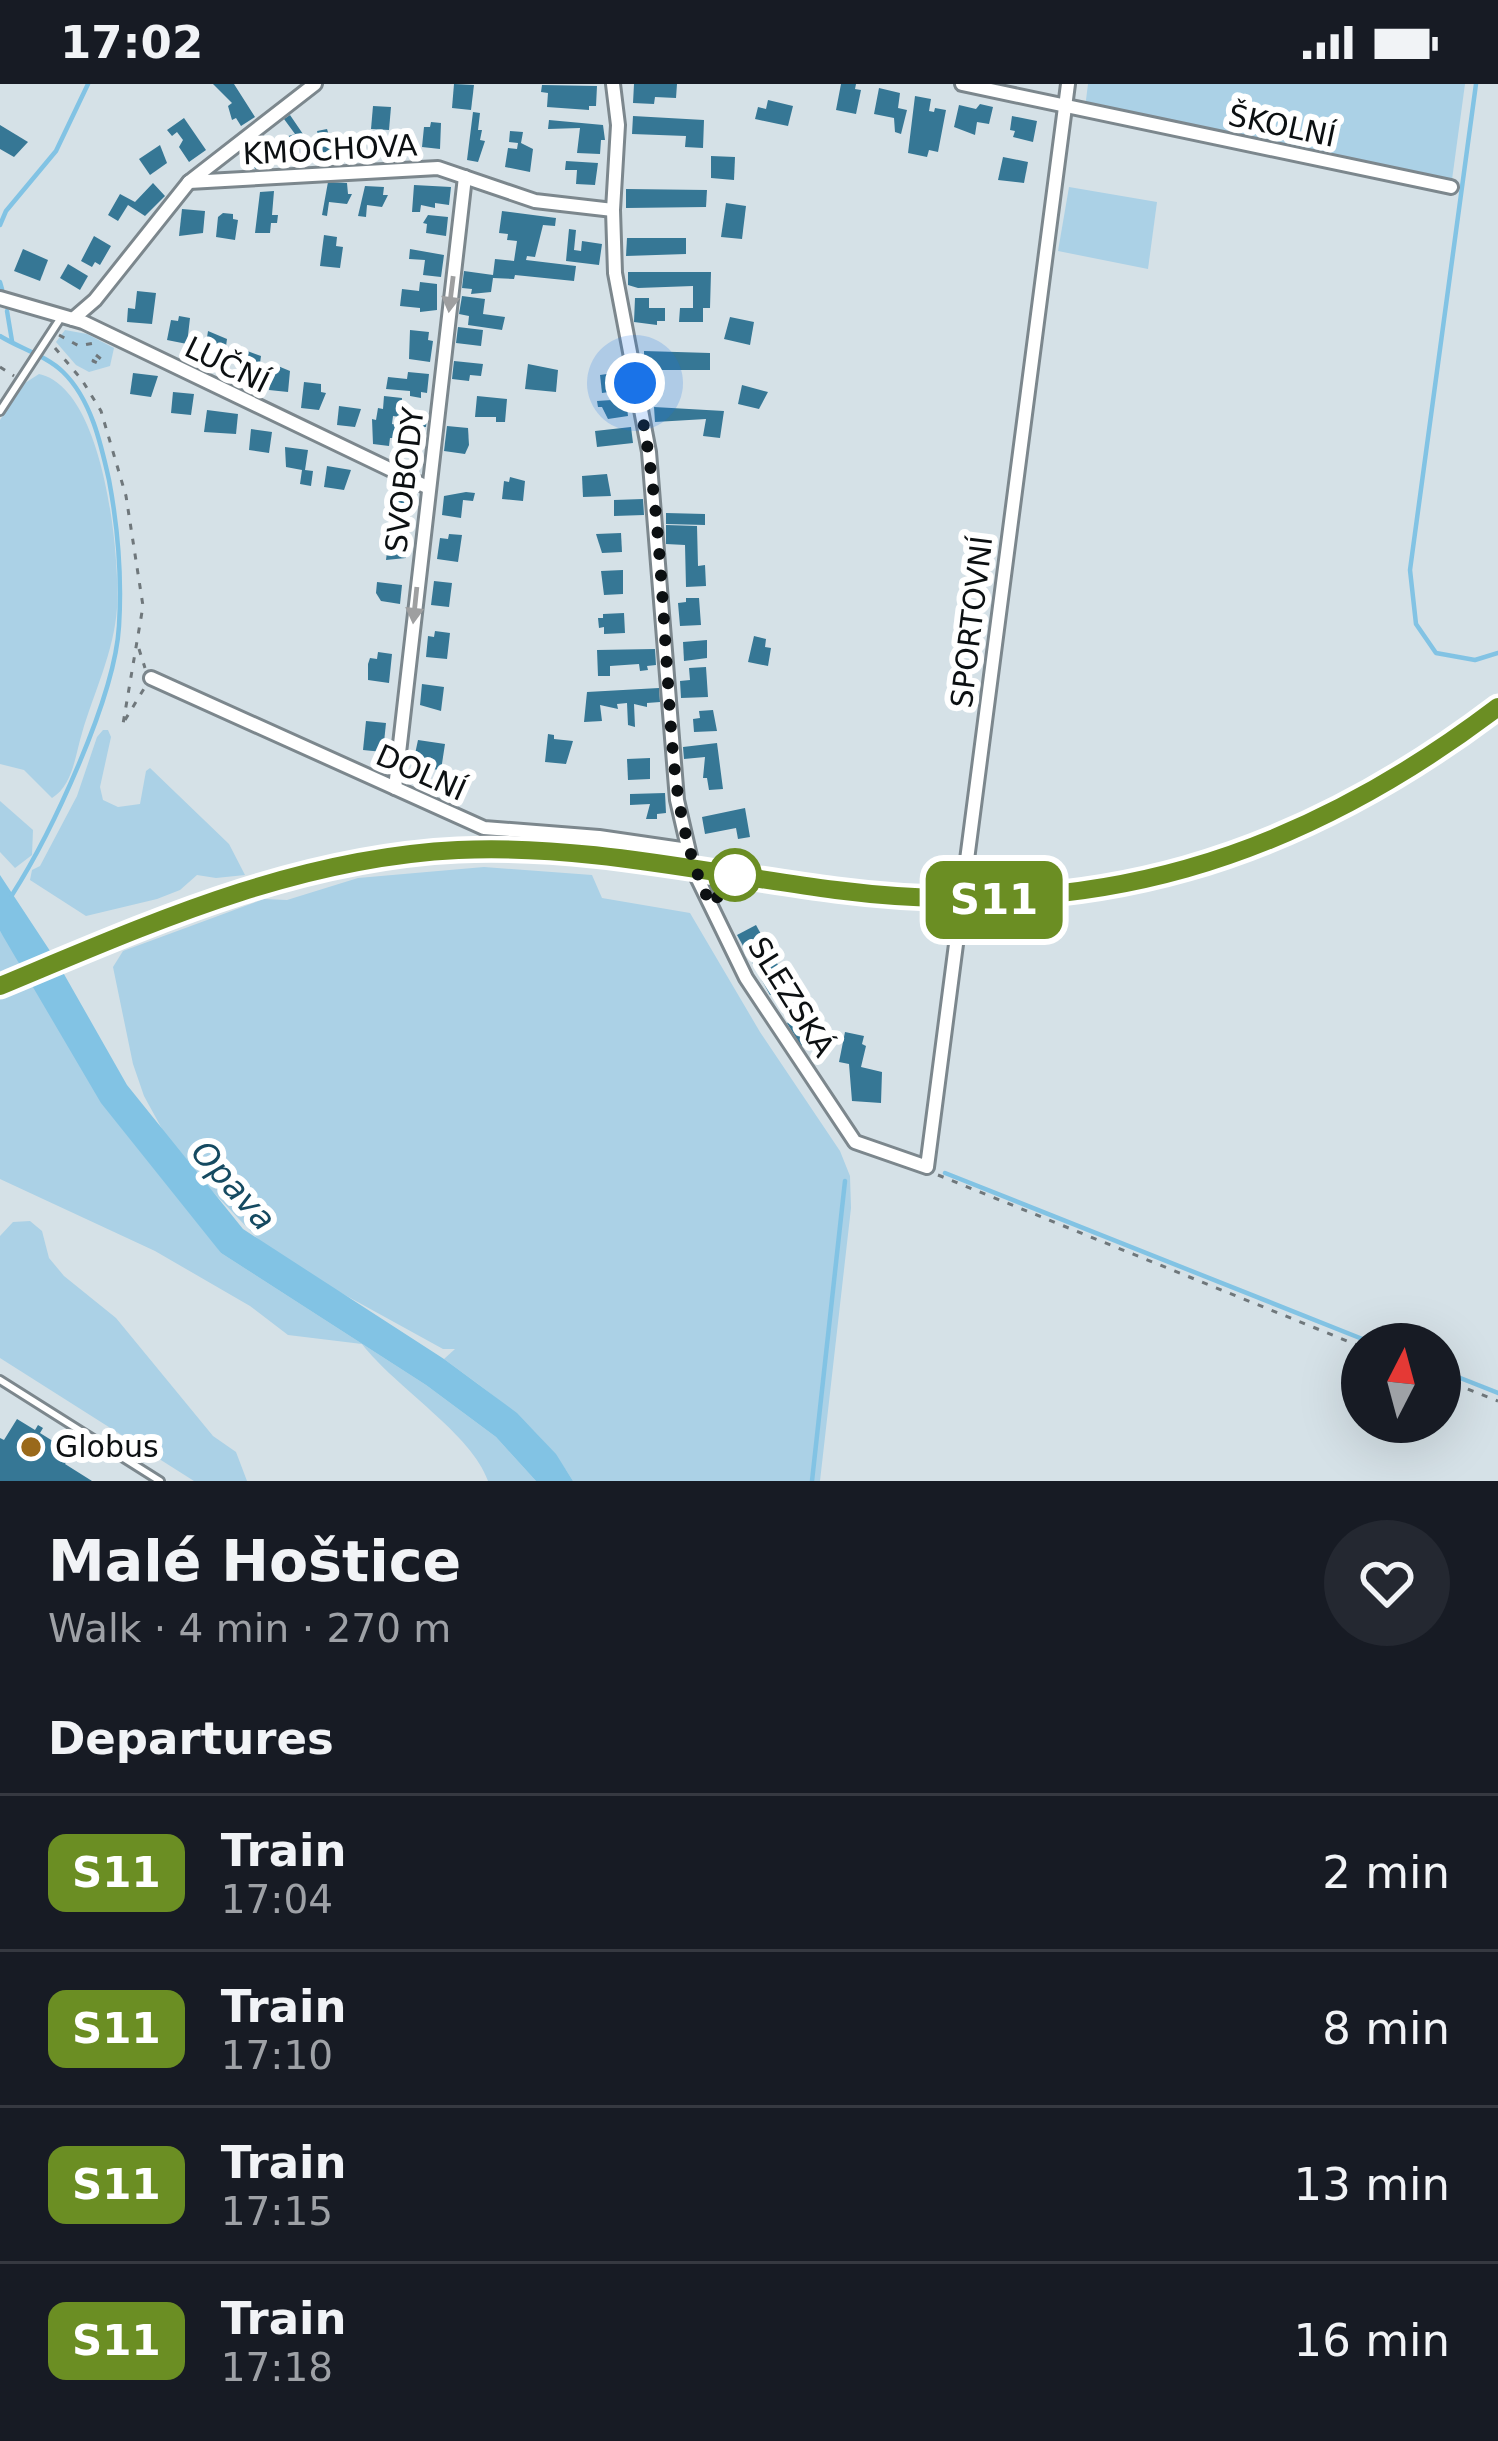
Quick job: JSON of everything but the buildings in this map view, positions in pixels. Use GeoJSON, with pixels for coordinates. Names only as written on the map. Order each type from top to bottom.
{"type":"FeatureCollection","features":[{"type":"Feature","properties":{"kind":"street"},"geometry":{"type":"LineString","coordinates":[[67,317],[95,300],[189,182],[315,84]]}},
{"type":"Feature","properties":{"kind":"street","name":"SLEZSKÁ"},"geometry":{"type":"LineString","coordinates":[[613,84],[618,124],[613,210],[619,311],[643,416],[653,488],[677,800],[693,869],[746,978],[855,1142],[927,1167]]}},
{"type":"Feature","properties":{"kind":"street","name":"ŠKOLNÍ"},"geometry":{"type":"LineString","coordinates":[[962,84],[1451,187]]}},
{"type":"Feature","properties":{"kind":"street","name":"SPORTOVNÍ"},"geometry":{"type":"LineString","coordinates":[[927,1167],[1068,84]]}},
{"type":"Feature","properties":{"kind":"street","name":"KMOCHOVA"},"geometry":{"type":"LineString","coordinates":[[189,182],[438,168],[535,201],[613,210]]}},
{"type":"Feature","properties":{"kind":"street","name":"SVOBODY"},"geometry":{"type":"LineString","coordinates":[[394,788],[465,177]]}},
{"type":"Feature","properties":{"kind":"street","name":"LUČNÍ"},"geometry":{"type":"LineString","coordinates":[[0,298],[67,317],[99,338],[428,488]]}},
{"type":"Feature","properties":{"kind":"street","name":"DOLNÍ"},"geometry":{"type":"LineString","coordinates":[[151,678],[484,828],[688,850]]}},
{"type":"Feature","properties":{"kind":"lane"},"geometry":{"type":"LineString","coordinates":[[0,412],[42,342],[67,317]]}},
{"type":"Feature","properties":{"kind":"lane"},"geometry":{"type":"LineString","coordinates":[[0,1380],[160,1481]]}},
{"type":"Feature","properties":{"kind":"path"},"geometry":{"type":"LineString","coordinates":[[52,331],[94,356],[99,338]]}},
{"type":"Feature","properties":{"kind":"path"},"geometry":{"type":"LineString","coordinates":[[79,346],[99,338]]}},
{"type":"Feature","properties":{"kind":"path"},"geometry":{"type":"LineString","coordinates":[[42,342],[90,391],[112,439],[126,496],[142,594],[140,658],[151,678],[123,724],[139,641]]}},
{"type":"Feature","properties":{"kind":"path"},"geometry":{"type":"LineString","coordinates":[[0,368],[19,379]]}},
{"type":"Feature","properties":{"kind":"path"},"geometry":{"type":"LineString","coordinates":[[927,1167],[947,1182],[1341,1339]]}},
{"type":"Feature","properties":{"kind":"path"},"geometry":{"type":"LineString","coordinates":[[1461,1386],[1498,1401]]}},
{"type":"Feature","properties":{"kind":"shaded area"},"geometry":{"type":"Polygon","coordinates":[[[1088,84],[1465,84],[1451,187],[1085,108],[1088,84]]]}},
{"type":"Feature","properties":{"kind":"shaded area"},"geometry":{"type":"Polygon","coordinates":[[[1069,187],[1157,202],[1148,269],[1058,251],[1069,187]]]}},
{"type":"Feature","properties":{"kind":"shaded area"},"geometry":{"type":"Polygon","coordinates":[[[65,330],[87,334],[114,348],[110,366],[89,372],[76,365],[56,342],[65,330]]]}},
{"type":"Feature","properties":{"kind":"shaded area"},"geometry":{"type":"Polygon","coordinates":[[[39,374],[61,386],[79,409],[93,440],[111,513],[117,583],[108,656],[72,769],[65,786],[52,798],[24,770],[0,764],[0,420],[25,383],[39,374]]]}},
{"type":"Feature","properties":{"kind":"shaded area"},"geometry":{"type":"Polygon","coordinates":[[[103,730],[111,737],[100,787],[103,800],[118,807],[140,804],[150,768],[229,844],[245,875],[197,875],[180,890],[157,899],[86,916],[30,880],[77,796],[103,730]]]}},
{"type":"Feature","properties":{"kind":"shaded area"},"geometry":{"type":"Polygon","coordinates":[[[0,801],[33,830],[32,855],[15,868],[0,852],[0,801]]]}},
{"type":"Feature","properties":{"kind":"shaded area"},"geometry":{"type":"Polygon","coordinates":[[[484,867],[592,875],[602,898],[690,913],[760,1032],[840,1151],[850,1176],[851,1208],[820,1481],[573,1481],[531,1428],[444,1359],[455,1349],[443,1349],[334,1289],[259,1240],[167,1138],[144,1096],[113,967],[123,951],[264,899],[287,900],[358,878],[484,867]]]}},
{"type":"Feature","properties":{"kind":"shaded area"},"geometry":{"type":"Polygon","coordinates":[[[0,875],[56,960],[127,1085],[243,1229],[444,1359],[517,1413],[556,1454],[573,1481],[536,1481],[496,1437],[426,1385],[221,1253],[101,1103],[0,931],[0,875]]]}},
{"type":"Feature","properties":{"kind":"shaded area"},"geometry":{"type":"Polygon","coordinates":[[[0,931],[221,1253],[426,1385],[496,1437],[536,1481],[488,1481],[466,1446],[362,1344],[288,1335],[250,1306],[155,1251],[0,1179],[0,998],[16,990],[8,972],[0,975],[0,931]]]}},
{"type":"Feature","properties":{"kind":"shaded area"},"geometry":{"type":"Polygon","coordinates":[[[30,1221],[42,1231],[49,1258],[64,1276],[116,1318],[213,1436],[236,1452],[247,1481],[194,1481],[0,1358],[0,1236],[13,1222],[30,1221]]]}},
{"type":"Feature","properties":{"kind":"waterway"},"geometry":{"type":"LineString","coordinates":[[0,225],[6,211],[56,151],[88,84]]}},
{"type":"Feature","properties":{"kind":"waterway"},"geometry":{"type":"LineString","coordinates":[[1476,84],[1410,570],[1416,624],[1436,653],[1475,660],[1498,653]]}},
{"type":"Feature","properties":{"kind":"waterway"},"geometry":{"type":"LineString","coordinates":[[0,282],[2,289]]}},
{"type":"Feature","properties":{"kind":"waterway"},"geometry":{"type":"LineString","coordinates":[[7,311],[12,341]]}},
{"type":"Feature","properties":{"kind":"waterway"},"geometry":{"type":"LineString","coordinates":[[0,336],[56,366],[88,409],[109,480],[120,589],[115,656],[94,727],[45,837],[12,895]]}},
{"type":"Feature","properties":{"kind":"waterway"},"geometry":{"type":"LineString","coordinates":[[945,1173],[1341,1330]]}},
{"type":"Feature","properties":{"kind":"waterway"},"geometry":{"type":"LineString","coordinates":[[812,1481],[845,1181]]}},
{"type":"Feature","properties":{"kind":"waterway"},"geometry":{"type":"LineString","coordinates":[[1461,1378],[1498,1393]]}},
{"type":"Feature","properties":{"kind":"railway"},"geometry":{"type":"LineString","coordinates":[[0,986],[167,918],[280,880],[397,856],[458,850],[553,851],[929,898],[1018,897],[1104,887],[1187,869],[1267,841],[1345,805],[1422,760],[1498,707]]}},
{"type":"Feature","properties":{"kind":"train","name":"S11"},"geometry":{"type":"LineString","coordinates":[[0,986],[273,880],[382,857],[458,850],[585,854],[928,899],[1001,899],[1096,890],[1178,872],[1301,829],[1418,766],[1498,707]]}},
{"type":"Feature","properties":{"kind":"place","name":"Globus"},"geometry":{"type":"Point","coordinates":[31,1447]}},
{"type":"Feature","properties":{"kind":"route"},"geometry":{"type":"LineString","coordinates":[[635,383],[653,488],[677,800],[693,869],[711,905],[735,875]]}},
{"type":"Feature","properties":{"kind":"water label","name":"Opava"},"geometry":{"type":"Point","coordinates":[234,1185]}}]}
